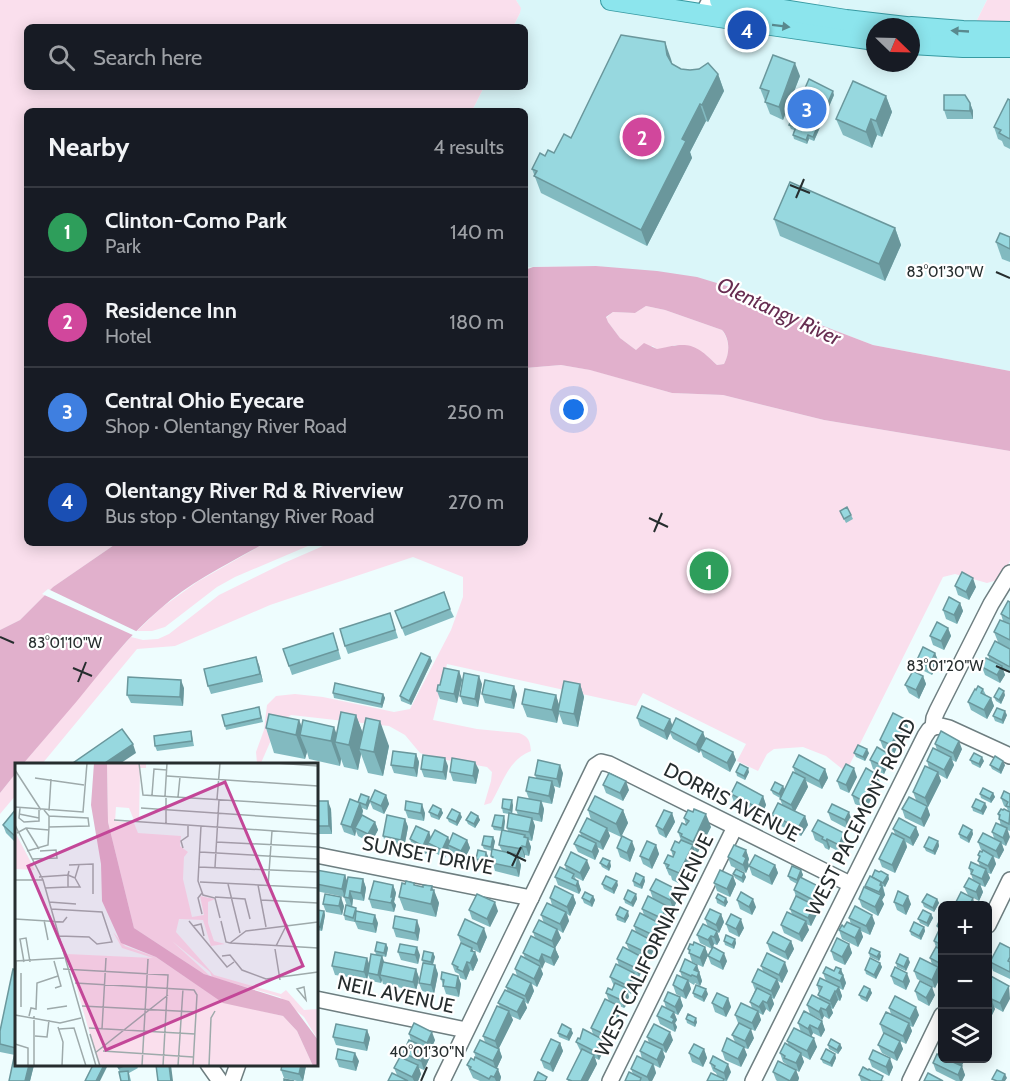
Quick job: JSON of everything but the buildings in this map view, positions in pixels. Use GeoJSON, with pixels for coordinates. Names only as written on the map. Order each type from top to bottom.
{"type":"FeatureCollection","features":[{"type":"Feature","properties":{"kind":"main road"},"geometry":{"type":"LineString","coordinates":[[611,0],[706,7],[764,24],[866,39]]}},
{"type":"Feature","properties":{"kind":"main road"},"geometry":{"type":"LineString","coordinates":[[720,0],[866,22]]}},
{"type":"Feature","properties":{"kind":"main road"},"geometry":{"type":"LineString","coordinates":[[920,28],[1010,32]]}},
{"type":"Feature","properties":{"kind":"main road"},"geometry":{"type":"LineString","coordinates":[[920,45],[1010,47]]}},
{"type":"Feature","properties":{"kind":"street","name":"WEST PACEMONT ROAD"},"geometry":{"type":"LineString","coordinates":[[753,1081],[850,884],[929,730],[933,727],[937,711],[991,604],[1010,573]]}},
{"type":"Feature","properties":{"kind":"street"},"geometry":{"type":"LineString","coordinates":[[933,727],[949,728],[1010,756]]}},
{"type":"Feature","properties":{"kind":"street","name":"DORRIS AVENUE"},"geometry":{"type":"LineString","coordinates":[[531,898],[595,766],[601,762],[850,884]]}},
{"type":"Feature","properties":{"kind":"street","name":"WEST CALIFORNIA AVENUE"},"geometry":{"type":"LineString","coordinates":[[610,1081],[735,827]]}},
{"type":"Feature","properties":{"kind":"street","name":"SUNSET DRIVE"},"geometry":{"type":"LineString","coordinates":[[318,855],[531,898]]}},
{"type":"Feature","properties":{"kind":"street"},"geometry":{"type":"LineString","coordinates":[[992,916],[1010,880]]}},
{"type":"Feature","properties":{"kind":"street"},"geometry":{"type":"LineString","coordinates":[[446,1080],[466,1030],[531,898]]}},
{"type":"Feature","properties":{"kind":"street","name":"NEIL AVENUE"},"geometry":{"type":"LineString","coordinates":[[318,999],[466,1030]]}},
{"type":"Feature","properties":{"kind":"street"},"geometry":{"type":"LineString","coordinates":[[910,1081],[938,1023]]}},
{"type":"Feature","properties":{"kind":"street"},"geometry":{"type":"LineString","coordinates":[[209,1066],[220,1081]]}},
{"type":"Feature","properties":{"kind":"street"},"geometry":{"type":"LineString","coordinates":[[232,1081],[238,1066]]}},
{"type":"Feature","properties":{"kind":"shaded area"},"geometry":{"type":"Polygon","coordinates":[[[0,0],[516,0],[521,8],[514,24],[24,24],[24,90],[482,90],[474,108],[24,108],[24,546],[113,546],[53,587],[20,620],[0,630],[0,0]]]}},
{"type":"Feature","properties":{"kind":"shaded area"},"geometry":{"type":"Polygon","coordinates":[[[516,0],[674,0],[808,23],[820,0],[987,0],[974,26],[1010,26],[1010,371],[873,345],[765,305],[730,287],[596,266],[528,267],[528,108],[474,108],[482,90],[528,90],[528,24],[514,24],[520,13],[516,0]]]}},
{"type":"Feature","properties":{"kind":"shaded area"},"geometry":{"type":"Polygon","coordinates":[[[987,0],[1010,0],[1010,26],[974,26],[987,0]]]}},
{"type":"Feature","properties":{"kind":"shaded area"},"geometry":{"type":"Polygon","coordinates":[[[646,306],[665,310],[722,330],[727,338],[728,347],[724,364],[717,365],[705,354],[676,345],[657,350],[653,346],[636,350],[620,338],[606,318],[613,312],[635,313],[646,306]]]}},
{"type":"Feature","properties":{"kind":"shaded area"},"geometry":{"type":"Polygon","coordinates":[[[561,365],[591,370],[672,393],[723,395],[824,420],[1010,451],[1010,561],[1001,579],[987,583],[955,574],[943,577],[846,772],[826,756],[803,747],[774,749],[767,754],[758,771],[737,761],[746,744],[643,693],[636,706],[447,664],[433,720],[477,729],[519,733],[529,742],[531,751],[511,766],[491,803],[484,805],[492,772],[487,767],[435,758],[420,753],[405,735],[389,726],[291,715],[278,724],[261,763],[257,763],[256,752],[264,730],[267,705],[276,696],[295,694],[323,697],[394,712],[410,709],[451,630],[463,597],[463,577],[413,557],[270,605],[175,646],[137,649],[43,763],[24,763],[131,637],[143,640],[158,639],[169,634],[219,595],[323,546],[528,546],[528,368],[561,365]]]}},
{"type":"Feature","properties":{"kind":"shaded area"},"geometry":{"type":"Polygon","coordinates":[[[260,546],[308,546],[217,587],[165,627],[152,631],[137,631],[161,608],[197,582],[260,546]]]}},
{"type":"Feature","properties":{"kind":"shaded area"},"geometry":{"type":"Polygon","coordinates":[[[15,774],[15,796],[0,814],[0,793],[15,774]]]}},
{"type":"Feature","properties":{"kind":"water","name":"Olentangy River"},"geometry":{"type":"Polygon","coordinates":[[[596,266],[697,277],[730,287],[765,305],[873,345],[1010,371],[1010,451],[824,420],[723,395],[672,393],[590,370],[561,365],[528,368],[528,269],[596,266]],[[646,306],[635,313],[613,312],[606,317],[620,338],[636,350],[644,343],[657,349],[676,345],[690,346],[702,352],[717,365],[724,364],[727,355],[727,338],[722,330],[665,310],[646,306]]]}},
{"type":"Feature","properties":{"kind":"water"},"geometry":{"type":"Polygon","coordinates":[[[113,546],[260,546],[197,582],[148,619],[116,653],[24,763],[15,763],[15,774],[0,793],[0,630],[20,620],[53,587],[113,546]]]}},
{"type":"Feature","properties":{"kind":"pier"},"geometry":{"type":"Polygon","coordinates":[[[48,589],[138,632],[135,636],[42,594],[48,589]]]}},
{"type":"Feature","properties":{"kind":"place","name":"Olentangy River Rd & Riverview"},"geometry":{"type":"Point","coordinates":[747,30]}},
{"type":"Feature","properties":{"kind":"place","name":"Central Ohio Eyecare"},"geometry":{"type":"Point","coordinates":[807,109]}},
{"type":"Feature","properties":{"kind":"place","name":"Residence Inn"},"geometry":{"type":"Point","coordinates":[642,137]}},
{"type":"Feature","properties":{"kind":"place","name":"Clinton-Como Park"},"geometry":{"type":"Point","coordinates":[709,571]}}]}
